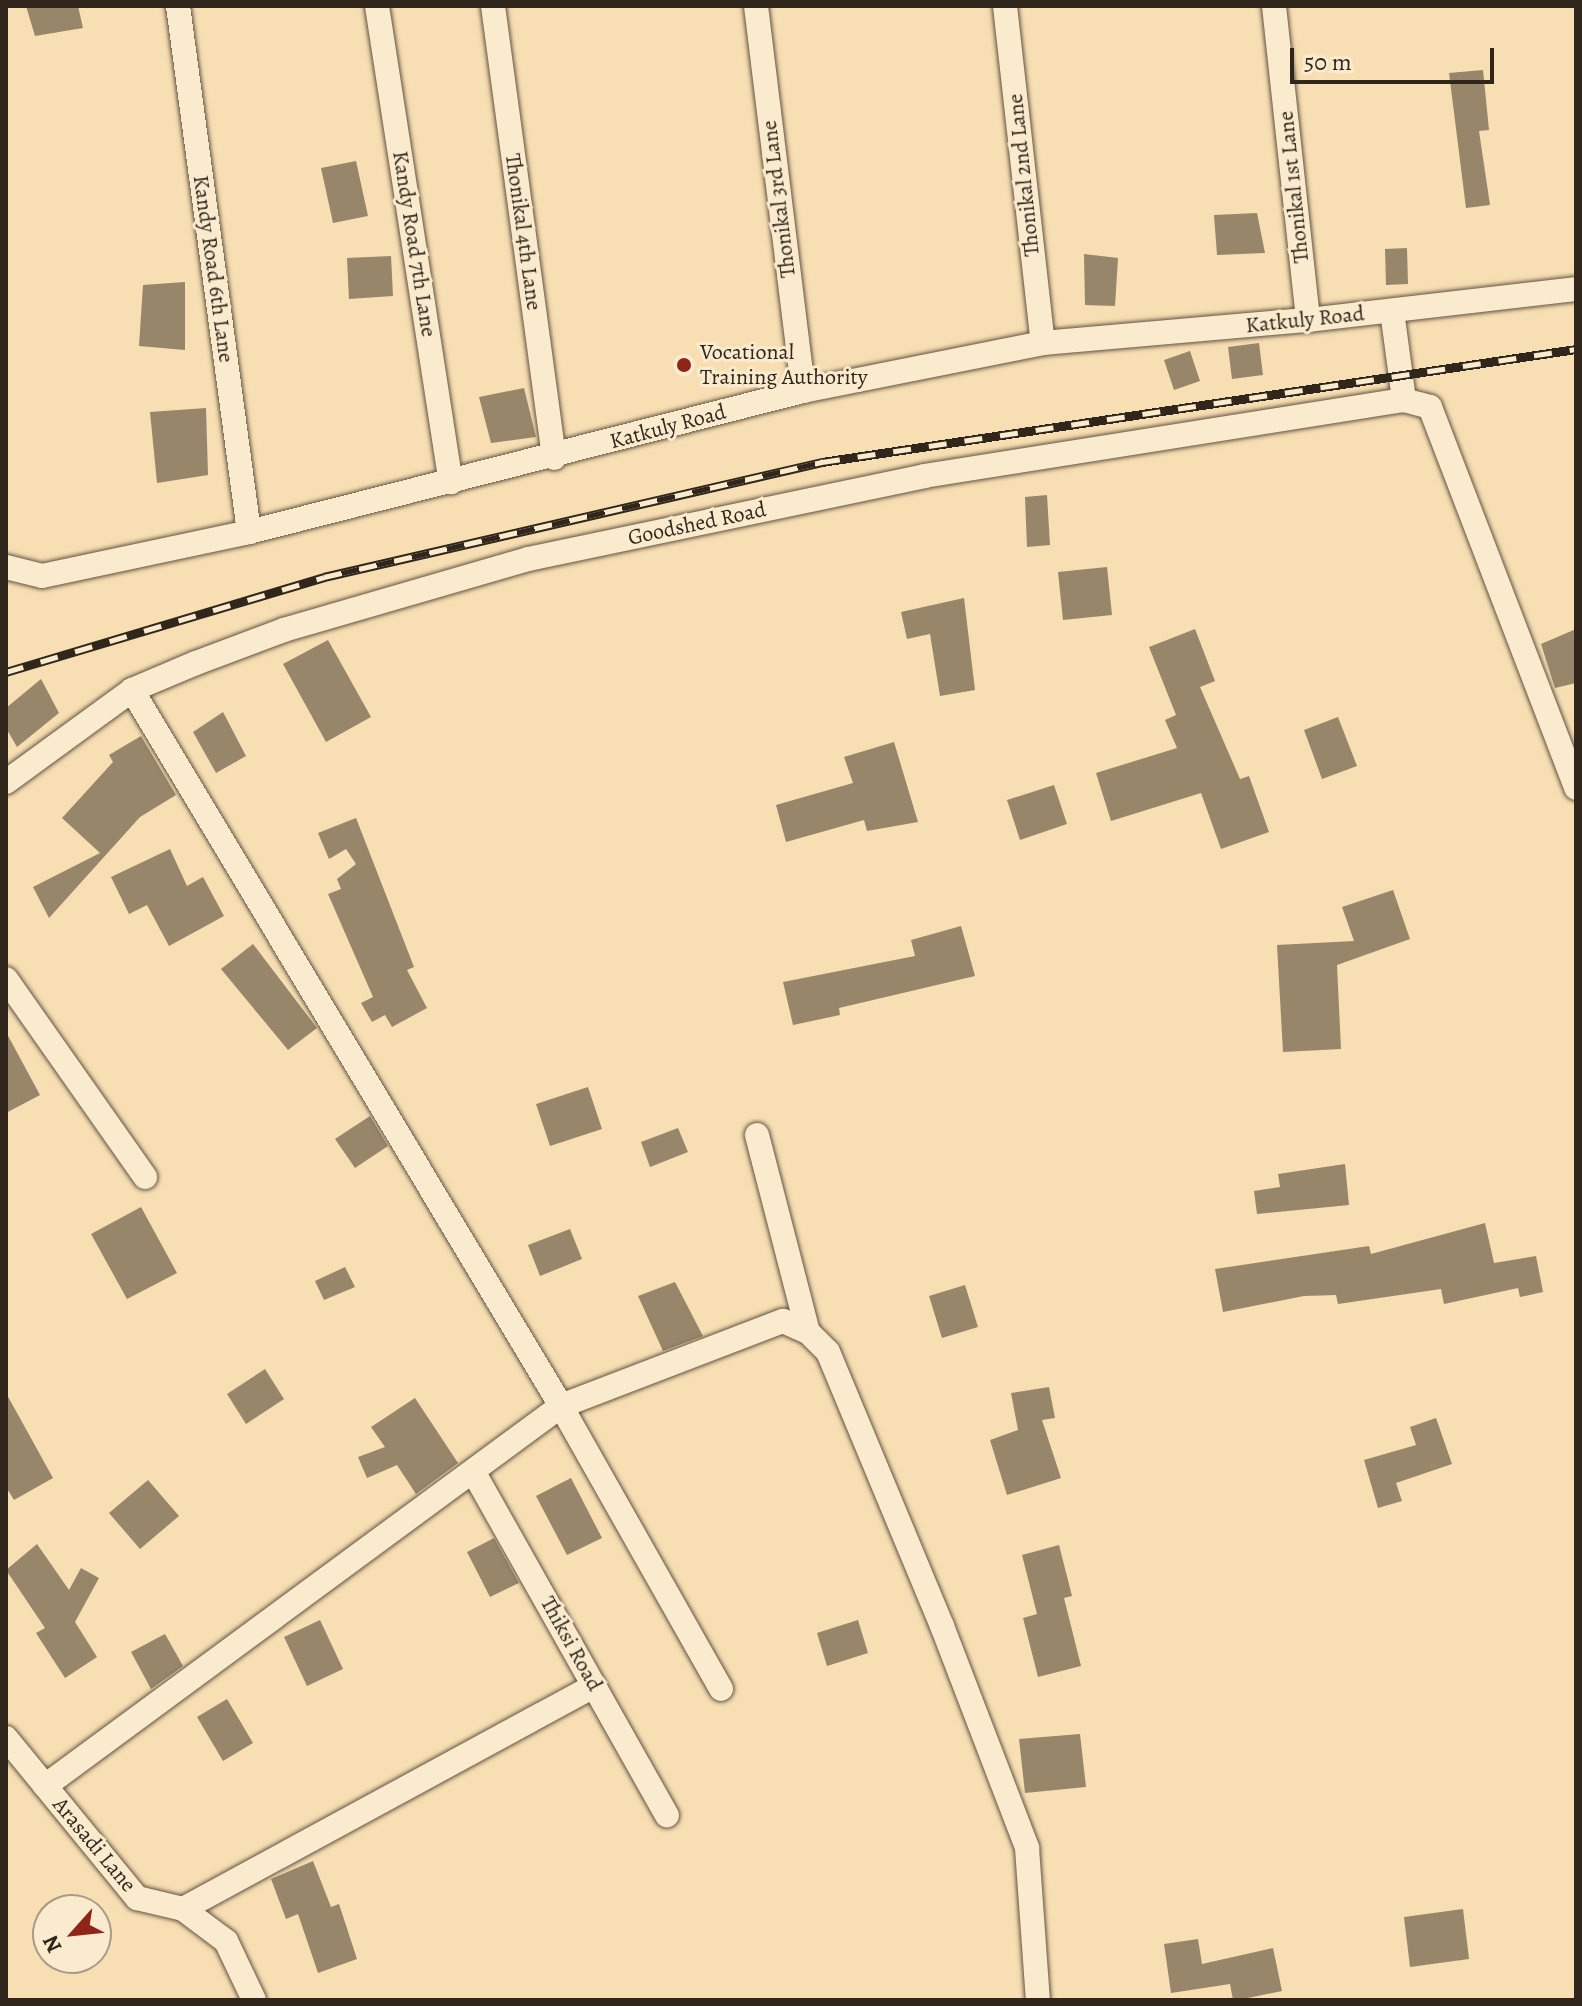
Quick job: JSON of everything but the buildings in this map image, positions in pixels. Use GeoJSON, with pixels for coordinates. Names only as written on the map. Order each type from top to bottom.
{"type":"FeatureCollection","features":[{"type":"Feature","properties":{"kind":"street","name":"Kandy Road 6th Lane"},"geometry":{"type":"LineString","coordinates":[[178,6],[249,532]]}},
{"type":"Feature","properties":{"kind":"street","name":"Kandy Road 7th Lane"},"geometry":{"type":"LineString","coordinates":[[377,6],[451,482]]}},
{"type":"Feature","properties":{"kind":"street","name":"Thonikal 4th Lane"},"geometry":{"type":"LineString","coordinates":[[493,6],[554,458]]}},
{"type":"Feature","properties":{"kind":"street","name":"Thonikal 3rd Lane"},"geometry":{"type":"LineString","coordinates":[[756,6],[803,391]]}},
{"type":"Feature","properties":{"kind":"street","name":"Thonikal 2nd Lane"},"geometry":{"type":"LineString","coordinates":[[1005,6],[1043,343]]}},
{"type":"Feature","properties":{"kind":"street","name":"Thonikal 1st Lane"},"geometry":{"type":"LineString","coordinates":[[1274,6],[1308,320]]}},
{"type":"Feature","properties":{"kind":"street","name":"Katkuly Road"},"geometry":{"type":"LineString","coordinates":[[6,567],[42,576],[249,532],[554,458],[803,391],[1043,343],[1308,320],[1576,289]]}},
{"type":"Feature","properties":{"kind":"street"},"geometry":{"type":"LineString","coordinates":[[1392,311],[1404,400]]}},
{"type":"Feature","properties":{"kind":"street","name":"Goodshed Road"},"geometry":{"type":"LineString","coordinates":[[6,782],[132,690],[284,630],[528,559],[924,476],[1404,400],[1430,407],[1576,788]]}},
{"type":"Feature","properties":{"kind":"street"},"geometry":{"type":"LineString","coordinates":[[132,690],[561,1406],[721,1689]]}},
{"type":"Feature","properties":{"kind":"street"},"geometry":{"type":"LineString","coordinates":[[6,979],[145,1177]]}},
{"type":"Feature","properties":{"kind":"street"},"geometry":{"type":"LineString","coordinates":[[757,1135],[808,1332]]}},
{"type":"Feature","properties":{"kind":"street"},"geometry":{"type":"LineString","coordinates":[[45,1786],[561,1406],[783,1321],[808,1332],[828,1352],[942,1626],[1027,1848],[1038,2000]]}},
{"type":"Feature","properties":{"kind":"street","name":"Thiksi Road"},"geometry":{"type":"LineString","coordinates":[[474,1473],[667,1815]]}},
{"type":"Feature","properties":{"kind":"street"},"geometry":{"type":"LineString","coordinates":[[183,1909],[594,1686]]}},
{"type":"Feature","properties":{"kind":"street","name":"Arasadi Lane"},"geometry":{"type":"LineString","coordinates":[[6,1738],[137,1898],[183,1909],[226,1941],[254,2000]]}},
{"type":"Feature","properties":{"kind":"railway"},"geometry":{"type":"LineString","coordinates":[[6,672],[324,577],[822,462],[1576,349]]}},
{"type":"Feature","properties":{"kind":"place","name":"Vocational Training Authority"},"geometry":{"type":"Point","coordinates":[684,365]}}]}
